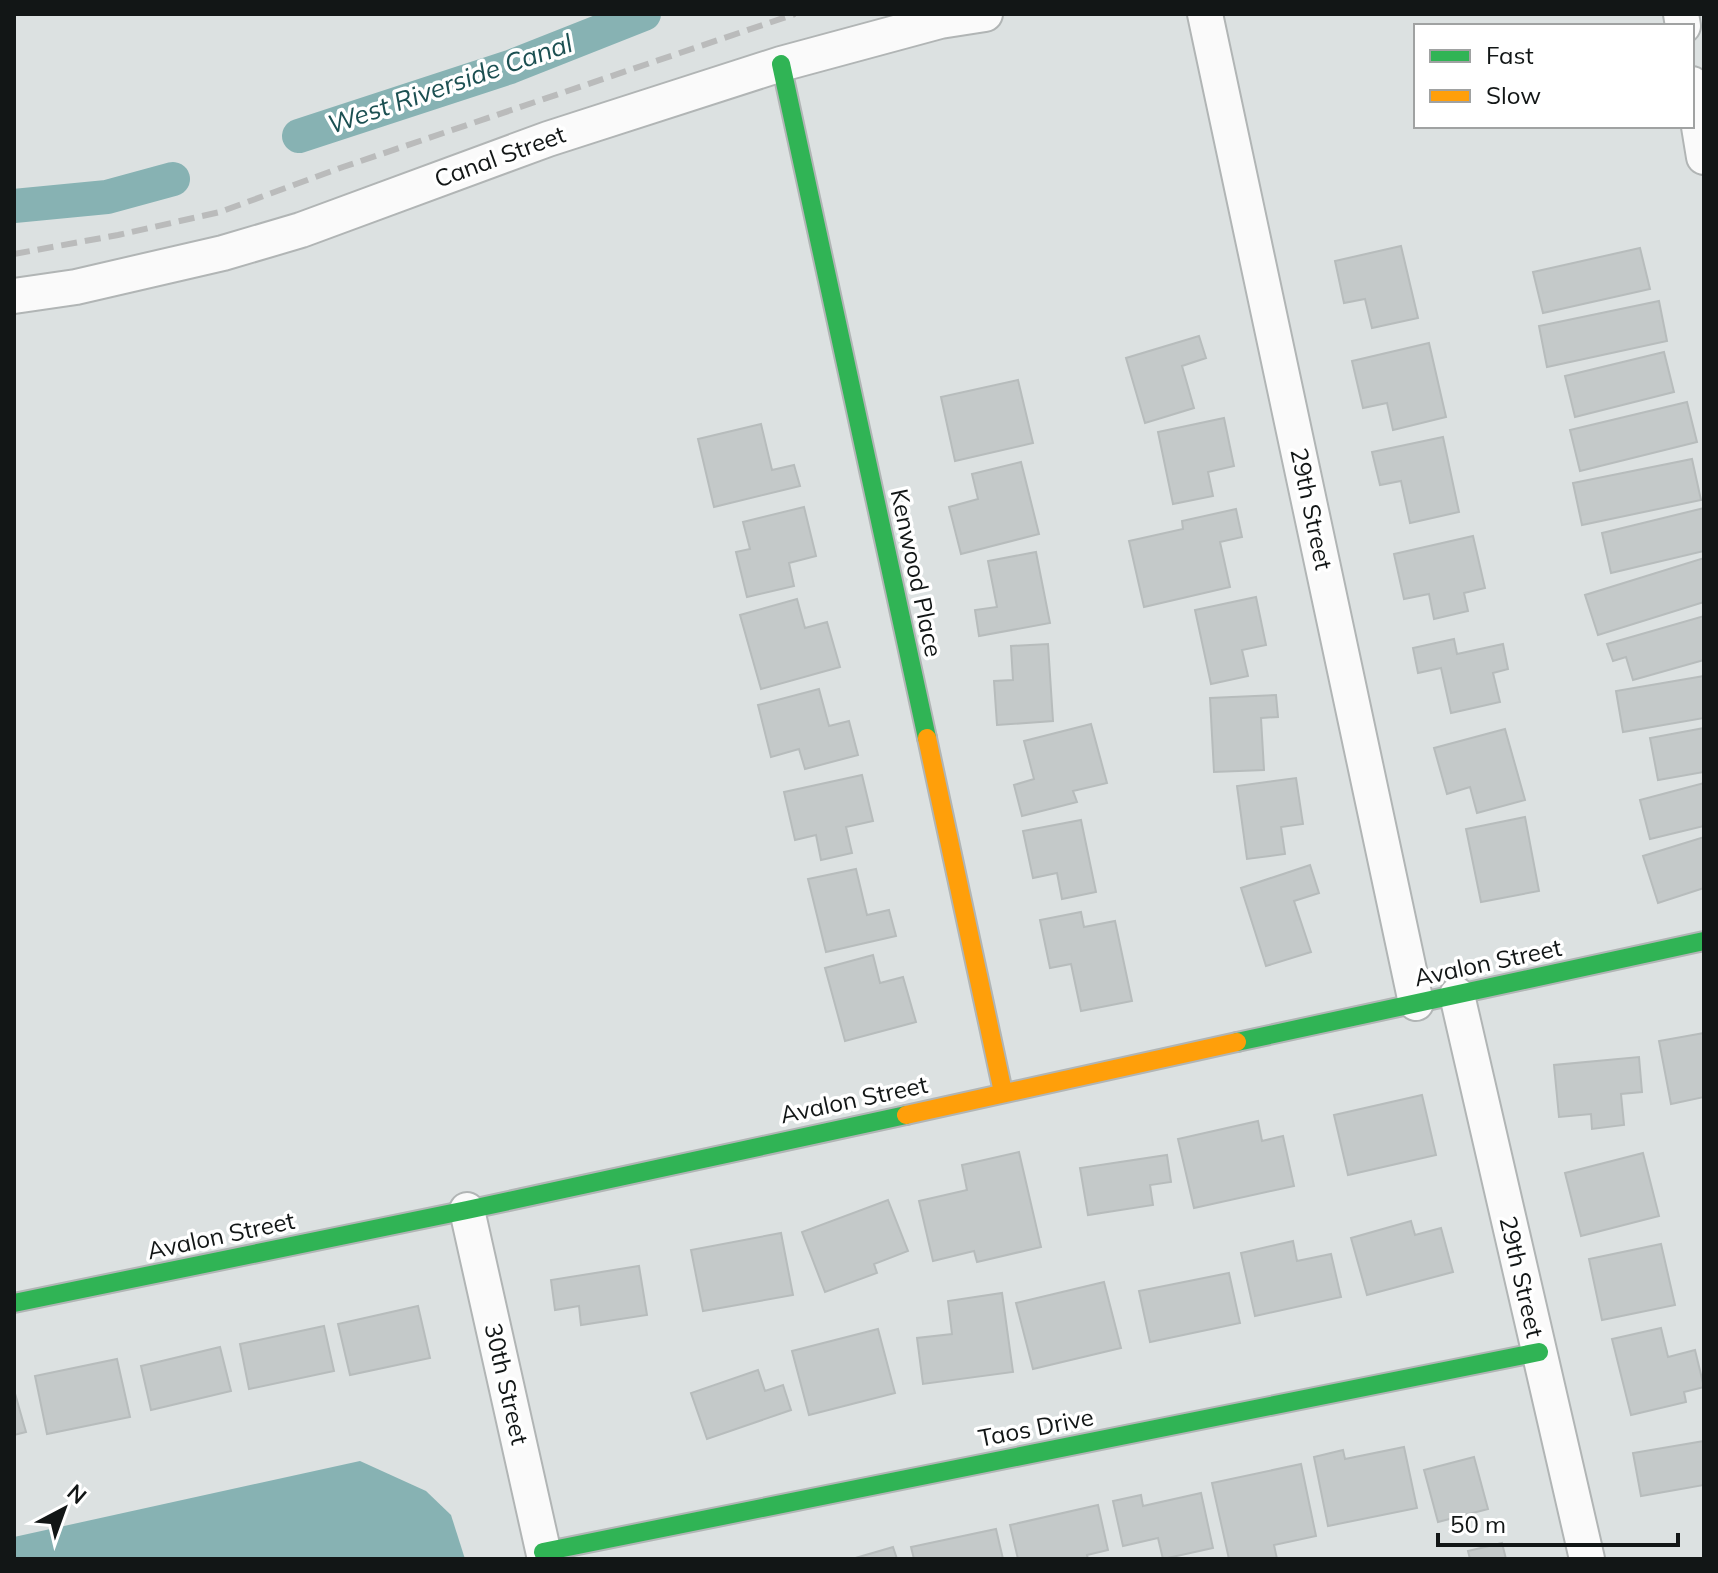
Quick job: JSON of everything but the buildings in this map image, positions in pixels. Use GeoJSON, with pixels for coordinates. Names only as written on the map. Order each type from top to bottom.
{"type":"FeatureCollection","features":[{"type":"Feature","properties":{"kind":"street","name":"Canal Street"},"geometry":{"type":"LineString","coordinates":[[14,296],[151,271],[288,234],[548,139],[781,64],[940,21],[985,14]]}},
{"type":"Feature","properties":{"kind":"street","name":"29th Street"},"geometry":{"type":"LineString","coordinates":[[1205,14],[1416,1003]]}},
{"type":"Feature","properties":{"kind":"street","name":"Kenwood Place"},"geometry":{"type":"LineString","coordinates":[[781,64],[1003,1092]]}},
{"type":"Feature","properties":{"kind":"street"},"geometry":{"type":"LineString","coordinates":[[1694,96],[1704,157]]}},
{"type":"Feature","properties":{"kind":"street","name":"Avalon Street"},"geometry":{"type":"LineString","coordinates":[[14,1303],[467,1210],[1704,941]]}},
{"type":"Feature","properties":{"kind":"street","name":"29th Street"},"geometry":{"type":"LineString","coordinates":[[1457,995],[1587,1559]]}},
{"type":"Feature","properties":{"kind":"street","name":"30th Street"},"geometry":{"type":"LineString","coordinates":[[467,1210],[544,1555]]}},
{"type":"Feature","properties":{"kind":"street","name":"Taos Drive"},"geometry":{"type":"LineString","coordinates":[[544,1555],[1539,1352]]}},
{"type":"Feature","properties":{"kind":"water"},"geometry":{"type":"Polygon","coordinates":[[[360,1461],[426,1491],[451,1515],[465,1559],[14,1559],[14,1537],[360,1461]]]}},
{"type":"Feature","properties":{"kind":"waterway","name":"West Riverside Canal"},"geometry":{"type":"LineString","coordinates":[[299,136],[510,67],[644,14]]}},
{"type":"Feature","properties":{"kind":"waterway","name":"West Riverside Canal"},"geometry":{"type":"LineString","coordinates":[[14,206],[107,197],[173,179]]}},
{"type":"Feature","properties":{"kind":"railway"},"geometry":{"type":"LineString","coordinates":[[14,254],[220,212],[343,167],[795,14]]}},
{"type":"Feature","properties":{"kind":"traffic: fast"},"geometry":{"type":"LineString","coordinates":[[781,64],[927,738]]}},
{"type":"Feature","properties":{"kind":"traffic: fast"},"geometry":{"type":"LineString","coordinates":[[1237,1042],[1704,941]]}},
{"type":"Feature","properties":{"kind":"traffic: fast"},"geometry":{"type":"LineString","coordinates":[[14,1303],[467,1210],[906,1115]]}},
{"type":"Feature","properties":{"kind":"traffic: fast"},"geometry":{"type":"LineString","coordinates":[[543,1552],[1539,1352]]}},
{"type":"Feature","properties":{"kind":"traffic: slow"},"geometry":{"type":"LineString","coordinates":[[927,738],[1003,1092]]}},
{"type":"Feature","properties":{"kind":"traffic: slow"},"geometry":{"type":"LineString","coordinates":[[906,1115],[1237,1042]]}}]}
